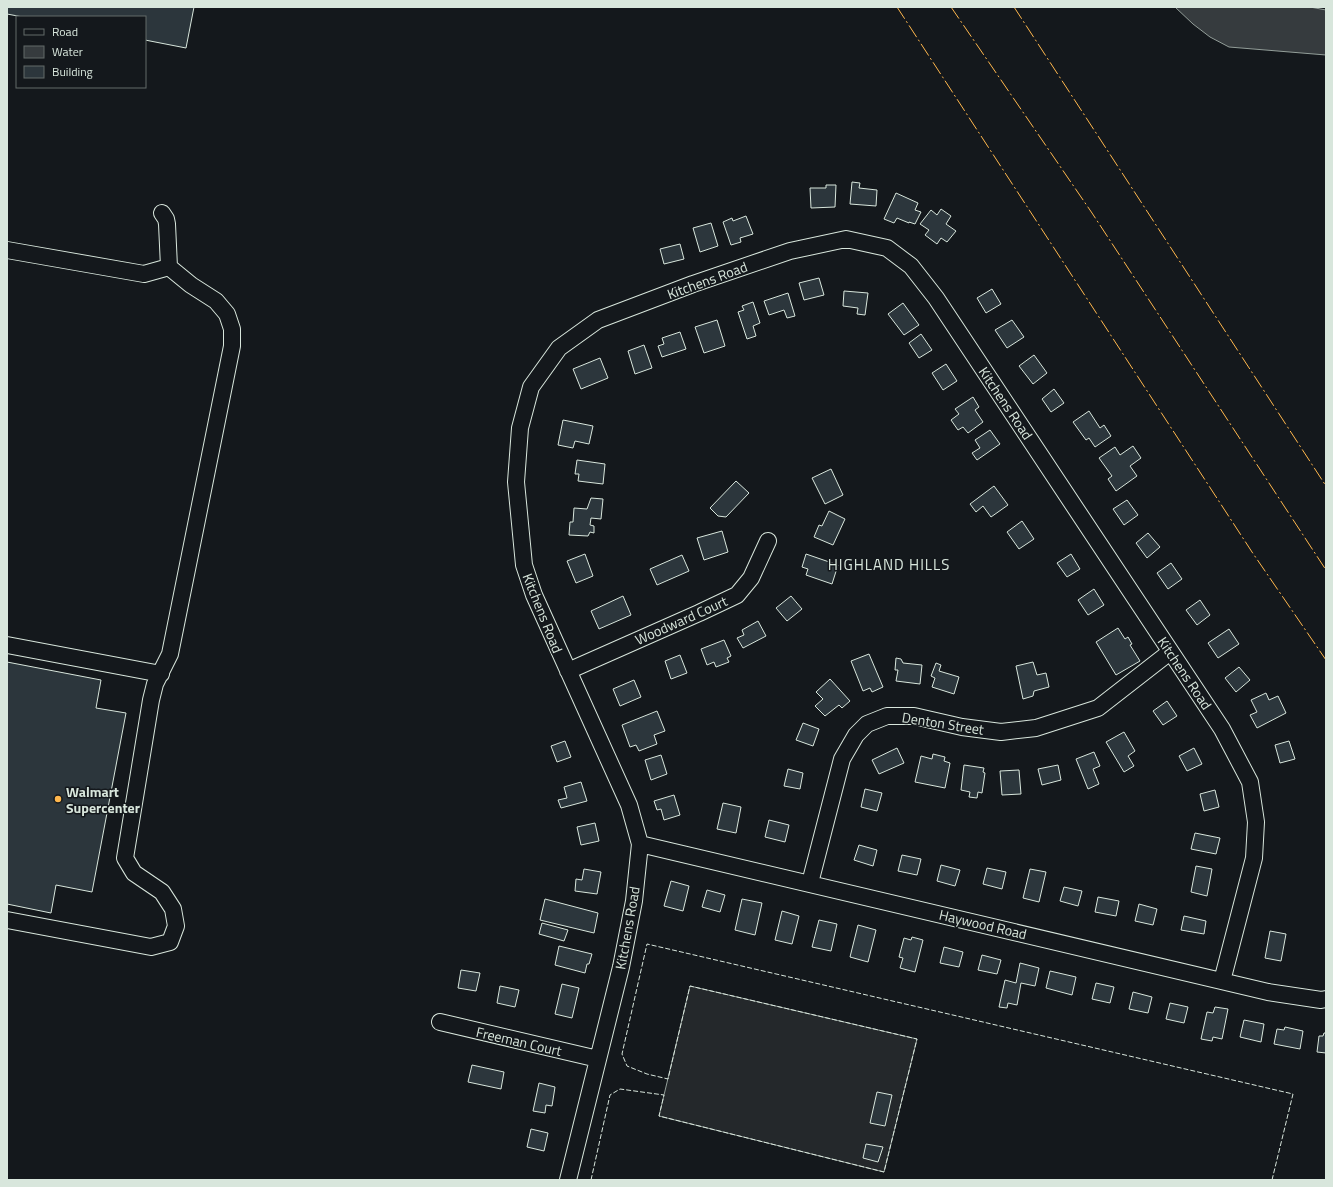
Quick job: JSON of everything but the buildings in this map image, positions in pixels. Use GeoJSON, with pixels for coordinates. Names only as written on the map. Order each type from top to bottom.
{"type":"FeatureCollection","features":[{"type":"Feature","properties":{"kind":"street"},"geometry":{"type":"LineString","coordinates":[[7,920],[151,947],[170,942],[176,926],[173,909],[162,892],[134,873],[125,858],[151,700],[155,684],[170,654],[232,346],[232,329],[227,314],[216,301],[191,285],[169,268],[167,224],[166,218],[162,213]]}},
{"type":"Feature","properties":{"kind":"street","name":"Kitchens Road"},"geometry":{"type":"LineString","coordinates":[[568,1180],[620,967],[632,908],[640,844],[629,805],[534,595],[524,565],[516,482],[520,428],[531,387],[560,348],[598,320],[693,284],[790,251],[846,238],[887,248],[911,266],[936,298],[1222,729],[1250,782],[1256,822],[1254,858],[1222,981]]}},
{"type":"Feature","properties":{"kind":"street"},"geometry":{"type":"LineString","coordinates":[[7,250],[144,274],[169,268]]}},
{"type":"Feature","properties":{"kind":"street","name":"Woodward Court"},"geometry":{"type":"LineString","coordinates":[[568,671],[737,595],[752,578],[768,541]]}},
{"type":"Feature","properties":{"kind":"street"},"geometry":{"type":"LineString","coordinates":[[7,645],[161,674]]}},
{"type":"Feature","properties":{"kind":"street","name":"Denton Street"},"geometry":{"type":"LineString","coordinates":[[810,883],[842,760],[856,735],[867,724],[887,716],[914,716],[962,727],[1001,732],[1036,728],[1098,708],[1170,652]]}},
{"type":"Feature","properties":{"kind":"street","name":"Haywood Road"},"geometry":{"type":"LineString","coordinates":[[640,844],[1268,992],[1321,1000],[1326,999]]}},
{"type":"Feature","properties":{"kind":"street","name":"Freeman Court"},"geometry":{"type":"LineString","coordinates":[[440,1022],[598,1059]]}},
{"type":"Feature","properties":{"kind":"shaded area"},"geometry":{"type":"Polygon","coordinates":[[[690,986],[917,1039],[884,1172],[659,1116],[690,986]]]}},
{"type":"Feature","properties":{"kind":"water"},"geometry":{"type":"Polygon","coordinates":[[[1175,7],[1310,7],[1326,10],[1326,55],[1229,47],[1210,37],[1175,7]]]}},
{"type":"Feature","properties":{"kind":"fence"},"geometry":{"type":"LineString","coordinates":[[591,1180],[610,1095],[620,1089],[664,1095],[659,1116],[884,1172],[917,1039],[690,986],[668,1079],[647,1074],[627,1066],[622,1054],[647,944],[1293,1094],[1272,1180]]}},
{"type":"Feature","properties":{"kind":"power"},"geometry":{"type":"LineString","coordinates":[[897,7],[1252,552],[1326,660]]}},
{"type":"Feature","properties":{"kind":"power"},"geometry":{"type":"LineString","coordinates":[[951,7],[1092,213],[1326,570]]}},
{"type":"Feature","properties":{"kind":"power"},"geometry":{"type":"LineString","coordinates":[[1014,7],[1326,486]]}},
{"type":"Feature","properties":{"kind":"place","name":"Walmart Supercenter"},"geometry":{"type":"Point","coordinates":[58,799]}},
{"type":"Feature","properties":{"kind":"district","name":"HIGHLAND HILLS"},"geometry":{"type":"Point","coordinates":[889,564]}}]}
